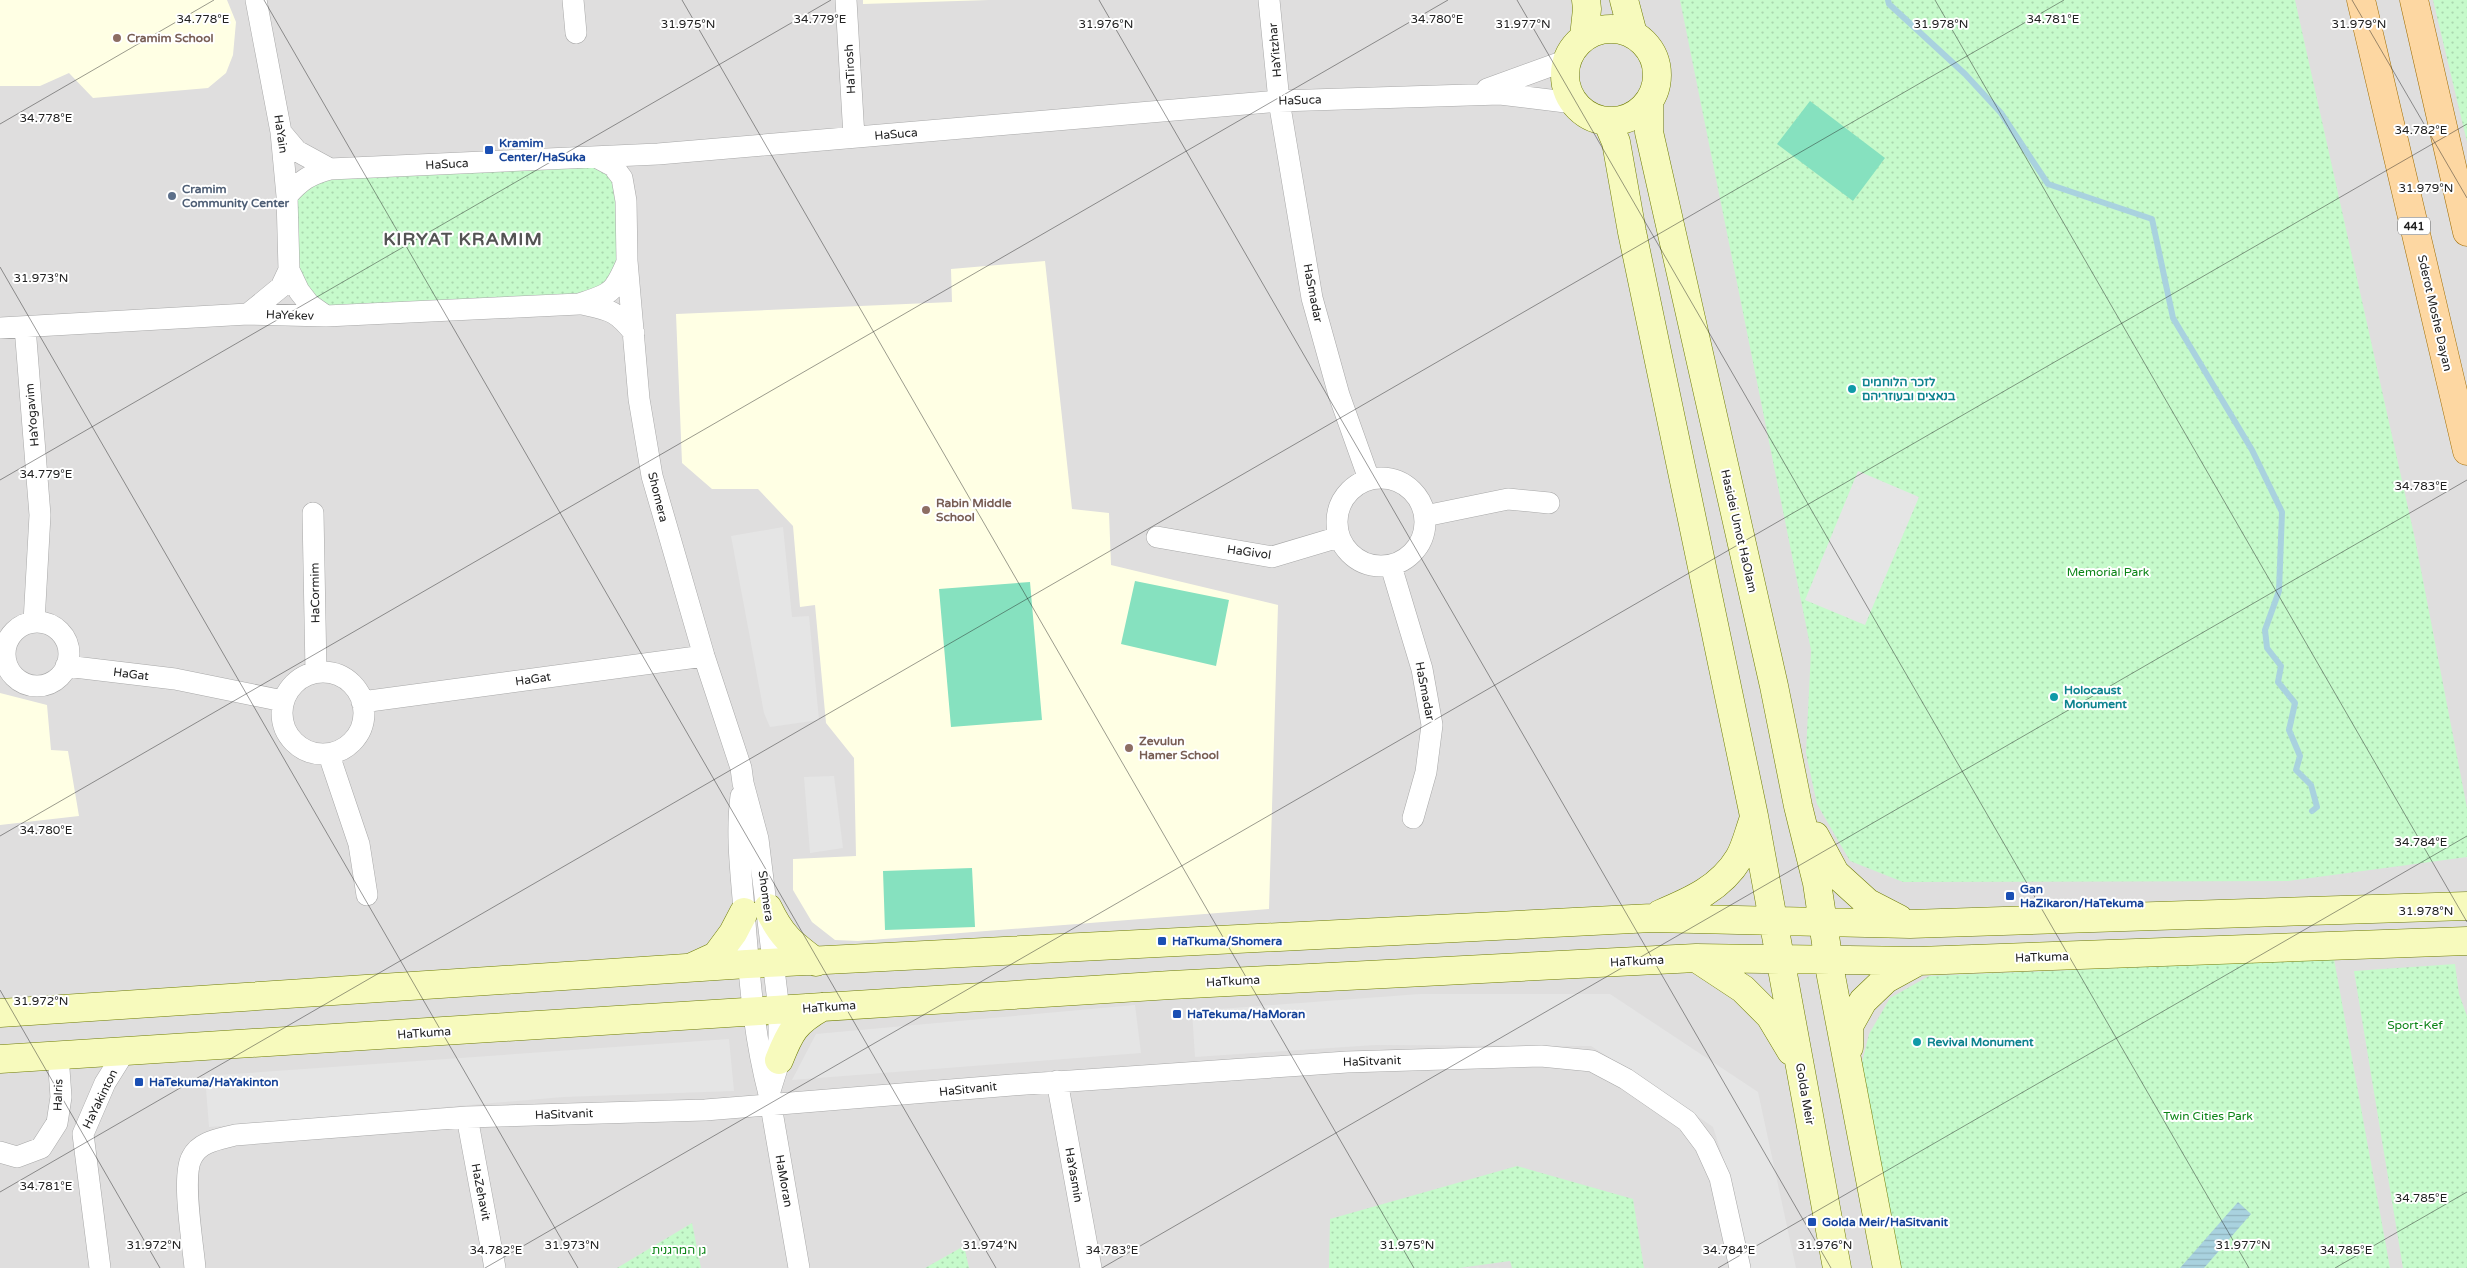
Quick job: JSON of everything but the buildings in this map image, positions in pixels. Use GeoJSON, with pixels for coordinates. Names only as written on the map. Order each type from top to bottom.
{"type":"FeatureCollection","features":[{"type":"Feature","properties":{"kind":"main road","name":"Sderot Moshe Dayan"},"geometry":{"type":"LineString","coordinates":[[2361,0],[2467,451]]}},
{"type":"Feature","properties":{"kind":"main road"},"geometry":{"type":"LineString","coordinates":[[2414,0],[2467,232]]}},
{"type":"Feature","properties":{"kind":"street","name":"HaYain"},"geometry":{"type":"LineString","coordinates":[[256,0],[281,132],[287,196],[288,270],[298,291],[309,304],[326,316]]}},
{"type":"Feature","properties":{"kind":"street"},"geometry":{"type":"LineString","coordinates":[[573,0],[576,33]]}},
{"type":"Feature","properties":{"kind":"street","name":"HaTirosh"},"geometry":{"type":"LineString","coordinates":[[846,0],[854,138]]}},
{"type":"Feature","properties":{"kind":"street","name":"HaYitzhar"},"geometry":{"type":"LineString","coordinates":[[1269,0],[1279,101]]}},
{"type":"Feature","properties":{"kind":"street"},"geometry":{"type":"LineString","coordinates":[[1584,37],[1586,0]]}},
{"type":"Feature","properties":{"kind":"street"},"geometry":{"type":"LineString","coordinates":[[1624,0],[1633,34],[1610,28],[1598,30],[1584,37],[1573,47],[1567,60],[1566,82],[1574,103],[1585,114],[1607,121],[1628,118],[1648,103]]}},
{"type":"Feature","properties":{"kind":"street","name":"Hasidei Umot HaOlam"},"geometry":{"type":"LineString","coordinates":[[1633,34],[1652,53],[1656,65],[1655,91],[1648,103],[1649,132],[1774,686],[1823,920],[1829,960]]}},
{"type":"Feature","properties":{"kind":"street","name":"HaSuca"},"geometry":{"type":"LineString","coordinates":[[1463,95],[1503,85],[1567,60]]}},
{"type":"Feature","properties":{"kind":"street","name":"HaSuca"},"geometry":{"type":"LineString","coordinates":[[287,196],[310,174],[330,170],[658,154],[1279,101],[1500,94],[1574,103]]}},
{"type":"Feature","properties":{"kind":"street","name":"HaSmadar"},"geometry":{"type":"LineString","coordinates":[[1279,101],[1312,298],[1338,395],[1369,479]]}},
{"type":"Feature","properties":{"kind":"street"},"geometry":{"type":"LineString","coordinates":[[1607,121],[1616,142],[1632,232],[1754,816],[1773,921]]}},
{"type":"Feature","properties":{"kind":"street"},"geometry":{"type":"LineString","coordinates":[[281,132],[297,151],[330,170]]}},
{"type":"Feature","properties":{"kind":"street","name":"Shomera"},"geometry":{"type":"LineString","coordinates":[[626,201],[636,172],[658,154]]}},
{"type":"Feature","properties":{"kind":"street","name":"Shomera"},"geometry":{"type":"LineString","coordinates":[[596,157],[613,166],[622,178],[626,201],[627,261],[639,399],[652,476],[704,656],[741,768],[743,783],[758,839],[756,910],[747,964],[766,1011]]}},
{"type":"Feature","properties":{"kind":"street","name":"HaYekev"},"geometry":{"type":"LineString","coordinates":[[579,304],[603,296],[617,286],[627,261]]}},
{"type":"Feature","properties":{"kind":"street"},"geometry":{"type":"LineString","coordinates":[[248,314],[281,287],[288,270]]}},
{"type":"Feature","properties":{"kind":"street","name":"HaYekev"},"geometry":{"type":"LineString","coordinates":[[0,328],[248,314],[326,316],[579,304],[606,309],[620,316],[634,333]]}},
{"type":"Feature","properties":{"kind":"street","name":"HaYogavim"},"geometry":{"type":"LineString","coordinates":[[25,327],[40,515],[34,622]]}},
{"type":"Feature","properties":{"kind":"street"},"geometry":{"type":"LineString","coordinates":[[1384,477],[1399,481],[1411,489],[1420,501],[1425,516],[1426,526],[1419,546],[1411,555],[1391,566],[1378,567],[1354,558],[1345,549],[1339,537],[1336,523],[1342,502],[1356,485],[1369,479],[1384,477]]}},
{"type":"Feature","properties":{"kind":"street"},"geometry":{"type":"LineString","coordinates":[[1425,516],[1508,499],[1549,503]]}},
{"type":"Feature","properties":{"kind":"street","name":"HaCormim"},"geometry":{"type":"LineString","coordinates":[[313,513],[316,672]]}},
{"type":"Feature","properties":{"kind":"street","name":"HaGivol"},"geometry":{"type":"LineString","coordinates":[[1156,537],[1272,557],[1339,537]]}},
{"type":"Feature","properties":{"kind":"street","name":"HaSmadar"},"geometry":{"type":"LineString","coordinates":[[1391,566],[1422,669],[1432,725],[1426,772],[1414,818]]}},
{"type":"Feature","properties":{"kind":"street"},"geometry":{"type":"LineString","coordinates":[[34,622],[50,626],[62,635],[67,645],[66,666],[54,681],[35,686],[25,684],[10,671],[2,652],[11,635],[25,624],[34,622]]}},
{"type":"Feature","properties":{"kind":"street","name":"HaGat"},"geometry":{"type":"LineString","coordinates":[[362,702],[704,656]]}},
{"type":"Feature","properties":{"kind":"street","name":"HaGat"},"geometry":{"type":"LineString","coordinates":[[66,666],[175,679],[283,701]]}},
{"type":"Feature","properties":{"kind":"street"},"geometry":{"type":"LineString","coordinates":[[316,672],[339,676],[349,682],[362,702],[364,716],[361,729],[353,741],[342,750],[329,754],[309,752],[291,741],[284,728],[281,715],[283,701],[296,682],[316,672]]}},
{"type":"Feature","properties":{"kind":"street"},"geometry":{"type":"LineString","coordinates":[[329,754],[359,844],[367,895]]}},
{"type":"Feature","properties":{"kind":"street"},"geometry":{"type":"LineString","coordinates":[[1798,806],[1835,874],[1868,903],[1910,924]]}},
{"type":"Feature","properties":{"kind":"street"},"geometry":{"type":"LineString","coordinates":[[1652,918],[1698,898],[1724,879],[1739,857],[1754,816]]}},
{"type":"Feature","properties":{"kind":"street"},"geometry":{"type":"LineString","coordinates":[[0,1013],[747,964],[816,962],[1652,918],[1773,921],[1823,920],[1910,924],[2467,906]]}},
{"type":"Feature","properties":{"kind":"street"},"geometry":{"type":"LineString","coordinates":[[689,968],[716,956],[733,933],[756,910],[794,945],[816,962]]}},
{"type":"Feature","properties":{"kind":"street","name":"Shomera"},"geometry":{"type":"LineString","coordinates":[[756,910],[775,963],[766,1011]]}},
{"type":"Feature","properties":{"kind":"street","name":"Golda Meir"},"geometry":{"type":"LineString","coordinates":[[1773,921],[1837,1268]]}},
{"type":"Feature","properties":{"kind":"street","name":"HaTkuma"},"geometry":{"type":"LineString","coordinates":[[0,1059],[1171,984],[1696,958],[1918,961],[2467,941]]}},
{"type":"Feature","properties":{"kind":"street"},"geometry":{"type":"LineString","coordinates":[[1696,958],[1743,989],[1770,1016],[1799,1064]]}},
{"type":"Feature","properties":{"kind":"street"},"geometry":{"type":"LineString","coordinates":[[1829,960],[1887,1268]]}},
{"type":"Feature","properties":{"kind":"street"},"geometry":{"type":"LineString","coordinates":[[1849,1068],[1850,1026],[1863,1001],[1886,979],[1918,961]]}},
{"type":"Feature","properties":{"kind":"street"},"geometry":{"type":"LineString","coordinates":[[779,1060],[787,1039],[802,1018],[822,1007]]}},
{"type":"Feature","properties":{"kind":"street","name":"HaMoran"},"geometry":{"type":"LineString","coordinates":[[766,1011],[779,1060],[769,1099]]}},
{"type":"Feature","properties":{"kind":"street","name":"HaMoran"},"geometry":{"type":"LineString","coordinates":[[766,1011],[769,1099],[800,1268]]}},
{"type":"Feature","properties":{"kind":"street","name":"HaYakinton"},"geometry":{"type":"LineString","coordinates":[[100,1268],[83,1134],[105,1083],[125,1051]]}},
{"type":"Feature","properties":{"kind":"street","name":"HaIris"},"geometry":{"type":"LineString","coordinates":[[0,1152],[17,1157],[41,1148],[57,1123],[61,1097],[58,1055]]}},
{"type":"Feature","properties":{"kind":"street","name":"HaSitvanit"},"geometry":{"type":"LineString","coordinates":[[195,1268],[187,1187],[192,1157],[207,1143],[236,1135],[467,1117],[705,1110],[769,1099],[1357,1061],[1540,1056],[1592,1061],[1626,1079],[1687,1121],[1705,1145],[1720,1178],[1740,1268]]}},
{"type":"Feature","properties":{"kind":"street","name":"HaYasmin"},"geometry":{"type":"LineString","coordinates":[[1057,1081],[1091,1268]]}},
{"type":"Feature","properties":{"kind":"street","name":"HaZehavit"},"geometry":{"type":"LineString","coordinates":[[467,1117],[495,1268]]}},
{"type":"Feature","properties":{"kind":"shaded area"},"geometry":{"type":"Polygon","coordinates":[[[0,0],[2467,0],[2467,1268],[0,1268],[0,0]]]}},
{"type":"Feature","properties":{"kind":"shaded area","name":"Cramim School"},"geometry":{"type":"Polygon","coordinates":[[[0,0],[227,0],[236,22],[233,55],[226,73],[208,88],[93,98],[69,73],[40,86],[0,86],[0,0]]]}},
{"type":"Feature","properties":{"kind":"shaded area"},"geometry":{"type":"Polygon","coordinates":[[[863,0],[989,0],[863,4],[863,0]]]}},
{"type":"Feature","properties":{"kind":"shaded area"},"geometry":{"type":"Polygon","coordinates":[[[1045,261],[1072,509],[1109,513],[1111,565],[1278,605],[1269,909],[858,941],[835,940],[812,922],[793,890],[793,859],[856,856],[854,758],[826,723],[815,605],[800,607],[793,526],[758,489],[712,489],[682,463],[676,314],[952,302],[951,269],[1045,261]]]}},
{"type":"Feature","properties":{"kind":"shaded area"},"geometry":{"type":"Polygon","coordinates":[[[1858,471],[1919,497],[1865,625],[1805,600],[1858,471]]]}},
{"type":"Feature","properties":{"kind":"shaded area"},"geometry":{"type":"Polygon","coordinates":[[[783,527],[792,617],[809,616],[819,720],[770,727],[764,713],[731,536],[783,527]]]}},
{"type":"Feature","properties":{"kind":"shaded area"},"geometry":{"type":"Polygon","coordinates":[[[0,693],[47,705],[51,750],[68,751],[79,816],[0,825],[0,693]]]}},
{"type":"Feature","properties":{"kind":"shaded area"},"geometry":{"type":"Polygon","coordinates":[[[834,776],[843,848],[810,853],[804,777],[834,776]]]}},
{"type":"Feature","properties":{"kind":"shaded area"},"geometry":{"type":"Polygon","coordinates":[[[1420,994],[1610,994],[1758,1092],[1796,1268],[1751,1268],[1725,1164],[1713,1127],[1591,1046],[1375,1045],[1195,1057],[1192,1011],[1420,994]]]}},
{"type":"Feature","properties":{"kind":"shaded area"},"geometry":{"type":"Polygon","coordinates":[[[1135,1005],[1141,1053],[792,1080],[816,1034],[1135,1005]]]}},
{"type":"Feature","properties":{"kind":"shaded area"},"geometry":{"type":"Polygon","coordinates":[[[729,1039],[734,1091],[563,1097],[209,1127],[205,1076],[729,1039]]]}},
{"type":"Feature","properties":{"kind":"green space","name":"Memorial Park"},"geometry":{"type":"Polygon","coordinates":[[[1680,0],[2295,0],[2415,539],[2467,808],[2467,857],[2288,881],[1903,882],[1850,861],[1817,804],[1806,753],[1811,650],[1680,0]]]}},
{"type":"Feature","properties":{"kind":"green space"},"geometry":{"type":"Polygon","coordinates":[[[2433,0],[2467,0],[2467,142],[2433,0]]]}},
{"type":"Feature","properties":{"kind":"green space"},"geometry":{"type":"Polygon","coordinates":[[[1810,101],[1885,158],[1853,201],[1777,144],[1810,101]]]}},
{"type":"Feature","properties":{"kind":"green space"},"geometry":{"type":"Polygon","coordinates":[[[613,166],[627,261],[603,297],[326,316],[289,270],[299,183],[310,175],[613,166]]]}},
{"type":"Feature","properties":{"kind":"green space"},"geometry":{"type":"Polygon","coordinates":[[[1135,581],[1229,600],[1216,666],[1121,644],[1135,581]]]}},
{"type":"Feature","properties":{"kind":"green space"},"geometry":{"type":"Polygon","coordinates":[[[1030,582],[1042,720],[951,727],[939,589],[1030,582]]]}},
{"type":"Feature","properties":{"kind":"green space"},"geometry":{"type":"Polygon","coordinates":[[[972,868],[975,927],[885,930],[883,871],[972,868]]]}},
{"type":"Feature","properties":{"kind":"green space","name":"Twin Cities Park"},"geometry":{"type":"Polygon","coordinates":[[[2334,959],[2390,1268],[1899,1268],[1861,1067],[1869,1034],[1890,998],[1929,976],[2334,959]]]}},
{"type":"Feature","properties":{"kind":"green space","name":"Sport-Kef"},"geometry":{"type":"Polygon","coordinates":[[[2455,964],[2459,994],[2467,1016],[2467,1268],[2403,1268],[2354,971],[2455,964]]]}},
{"type":"Feature","properties":{"kind":"green space"},"geometry":{"type":"Polygon","coordinates":[[[1517,1166],[1633,1199],[1644,1268],[1512,1268],[1510,1261],[1459,1268],[1329,1268],[1330,1219],[1517,1166]]]}},
{"type":"Feature","properties":{"kind":"green space","name":"גן המרגנית"},"geometry":{"type":"Polygon","coordinates":[[[692,1223],[701,1268],[617,1268],[692,1223]]]}},
{"type":"Feature","properties":{"kind":"green space"},"geometry":{"type":"Polygon","coordinates":[[[964,1246],[969,1268],[925,1268],[964,1246]]]}},
{"type":"Feature","properties":{"kind":"water"},"geometry":{"type":"Polygon","coordinates":[[[2238,1202],[2251,1214],[2204,1268],[2180,1268],[2238,1202]]]}},
{"type":"Feature","properties":{"kind":"waterway"},"geometry":{"type":"LineString","coordinates":[[1888,0],[1889,4],[1965,74],[2001,113],[2048,184],[2152,219],[2173,318],[2252,450],[2282,512],[2279,591],[2265,630],[2267,648],[2281,666],[2278,682],[2295,703],[2289,730],[2300,756],[2296,770],[2311,785],[2317,807],[2312,811]]}},
{"type":"Feature","properties":{"kind":"place","name":"Cramim School"},"geometry":{"type":"Point","coordinates":[117,38]}},
{"type":"Feature","properties":{"kind":"place","name":"Kramim Center/HaSuka"},"geometry":{"type":"Point","coordinates":[489,150]}},
{"type":"Feature","properties":{"kind":"place","name":"Cramim Community Center"},"geometry":{"type":"Point","coordinates":[172,196]}},
{"type":"Feature","properties":{"kind":"place","name":"לזכר הלוחמים בנאצים ובעוזריהם"},"geometry":{"type":"Point","coordinates":[1852,389]}},
{"type":"Feature","properties":{"kind":"place","name":"Rabin Middle School"},"geometry":{"type":"Point","coordinates":[926,510]}},
{"type":"Feature","properties":{"kind":"place","name":"Holocaust Monument"},"geometry":{"type":"Point","coordinates":[2054,697]}},
{"type":"Feature","properties":{"kind":"place","name":"Zevulun Hamer School"},"geometry":{"type":"Point","coordinates":[1129,748]}},
{"type":"Feature","properties":{"kind":"place","name":"Gan HaZikaron/HaTekuma"},"geometry":{"type":"Point","coordinates":[2010,896]}},
{"type":"Feature","properties":{"kind":"place","name":"HaTkuma/Shomera"},"geometry":{"type":"Point","coordinates":[1162,941]}},
{"type":"Feature","properties":{"kind":"place","name":"HaTekuma/HaMoran"},"geometry":{"type":"Point","coordinates":[1177,1014]}},
{"type":"Feature","properties":{"kind":"place","name":"Revival Monument"},"geometry":{"type":"Point","coordinates":[1917,1042]}},
{"type":"Feature","properties":{"kind":"place","name":"HaTekuma/HaYakinton"},"geometry":{"type":"Point","coordinates":[139,1082]}},
{"type":"Feature","properties":{"kind":"place","name":"Golda Meir/HaSitvanit"},"geometry":{"type":"Point","coordinates":[1812,1222]}},
{"type":"Feature","properties":{"kind":"district","name":"KIRYAT KRAMIM"},"geometry":{"type":"Point","coordinates":[463,239]}}]}
